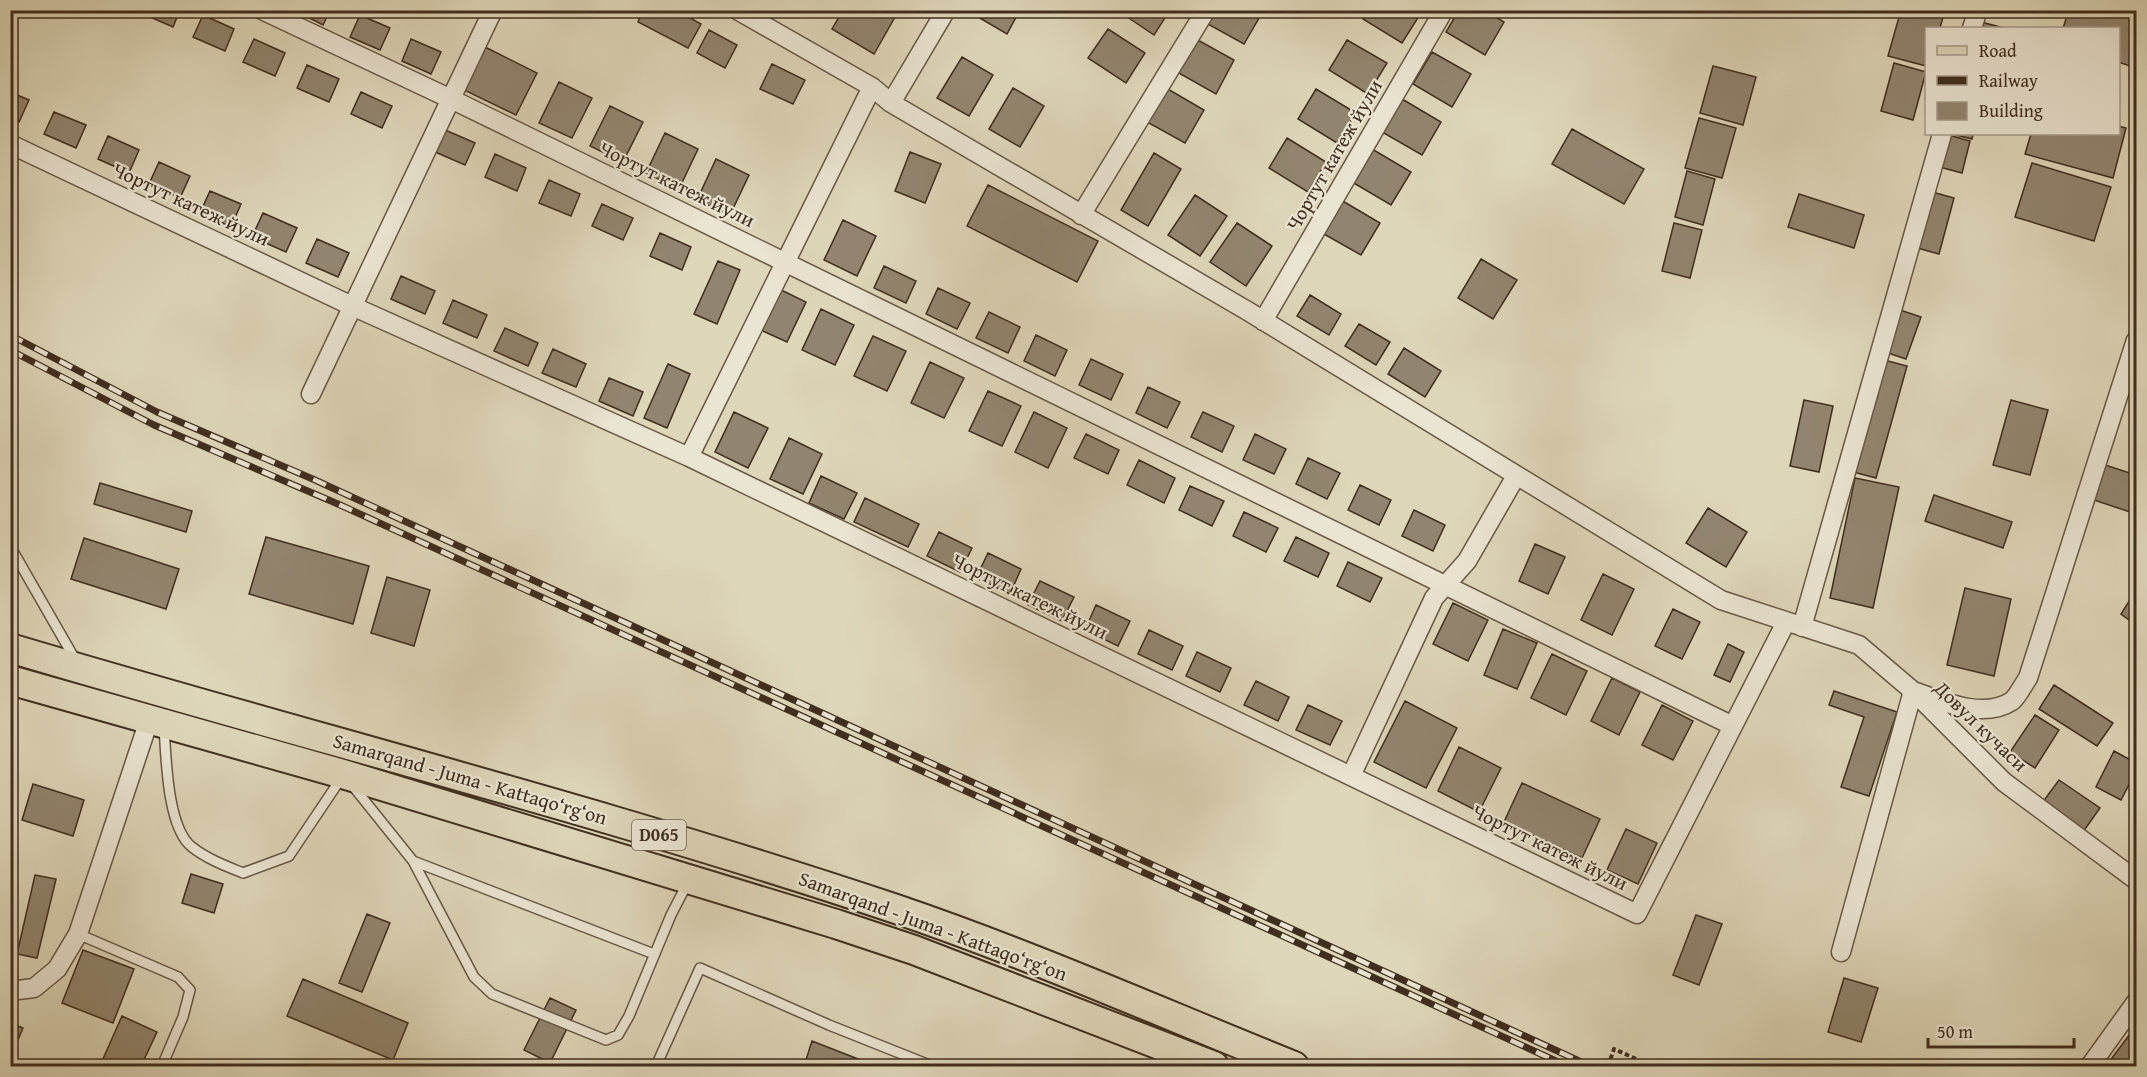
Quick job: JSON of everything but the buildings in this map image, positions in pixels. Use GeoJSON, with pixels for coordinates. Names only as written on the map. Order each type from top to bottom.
{"type":"FeatureCollection","features":[{"type":"Feature","properties":{"kind":"main road","name":"Samarqand - Juma - Kattaqo‘rg‘on"},"geometry":{"type":"LineString","coordinates":[[10,648],[467,777],[887,906],[1018,954],[1294,1066]]}},
{"type":"Feature","properties":{"kind":"main road"},"geometry":{"type":"LineString","coordinates":[[72,697],[80,669]]}},
{"type":"Feature","properties":{"kind":"main road","name":"Samarqand - Juma - Kattaqo‘rg‘on"},"geometry":{"type":"LineString","coordinates":[[10,680],[343,774],[914,950],[1214,1066]]}},
{"type":"Feature","properties":{"kind":"street","name":"Чортут катеж йули"},"geometry":{"type":"LineString","coordinates":[[262,10],[451,99],[1733,726]]}},
{"type":"Feature","properties":{"kind":"street"},"geometry":{"type":"LineString","coordinates":[[311,394],[493,10]]}},
{"type":"Feature","properties":{"kind":"street"},"geometry":{"type":"LineString","coordinates":[[737,10],[872,87],[891,103],[1263,321],[1721,600],[1794,625]]}},
{"type":"Feature","properties":{"kind":"street"},"geometry":{"type":"LineString","coordinates":[[891,103],[946,10]]}},
{"type":"Feature","properties":{"kind":"street"},"geometry":{"type":"LineString","coordinates":[[1081,215],[1206,10]]}},
{"type":"Feature","properties":{"kind":"street","name":"Чортут катеж йули"},"geometry":{"type":"LineString","coordinates":[[1263,321],[1444,10]]}},
{"type":"Feature","properties":{"kind":"street"},"geometry":{"type":"LineString","coordinates":[[1972,27],[1978,10]]}},
{"type":"Feature","properties":{"kind":"street"},"geometry":{"type":"LineString","coordinates":[[689,457],[872,87]]}},
{"type":"Feature","properties":{"kind":"street","name":"Чортут катеж йули"},"geometry":{"type":"LineString","coordinates":[[10,144],[352,306],[689,457],[1637,914],[1733,726],[1794,625],[1942,135]]}},
{"type":"Feature","properties":{"kind":"street"},"geometry":{"type":"LineString","coordinates":[[1841,952],[1913,691],[1953,706],[1992,709],[2013,700],[2028,678],[2136,340]]}},
{"type":"Feature","properties":{"kind":"street"},"geometry":{"type":"LineString","coordinates":[[1351,776],[1434,598],[1467,561],[1516,476]]}},
{"type":"Feature","properties":{"kind":"street","name":"Довул кучаси"},"geometry":{"type":"LineString","coordinates":[[1794,625],[1859,645],[1913,691],[2004,782],[2136,880]]}},
{"type":"Feature","properties":{"kind":"street"},"geometry":{"type":"LineString","coordinates":[[10,991],[34,988],[57,969],[78,933],[157,722]]}},
{"type":"Feature","properties":{"kind":"street"},"geometry":{"type":"LineString","coordinates":[[2090,1066],[2136,1002]]}},
{"type":"Feature","properties":{"kind":"lane"},"geometry":{"type":"LineString","coordinates":[[10,546],[80,669]]}},
{"type":"Feature","properties":{"kind":"lane"},"geometry":{"type":"LineString","coordinates":[[157,722],[174,815],[190,846],[243,873],[289,856],[343,774],[413,861],[474,977],[492,994],[606,1040],[618,1035],[624,1025],[654,954],[689,881]]}},
{"type":"Feature","properties":{"kind":"lane"},"geometry":{"type":"LineString","coordinates":[[413,861],[654,954]]}},
{"type":"Feature","properties":{"kind":"lane"},"geometry":{"type":"LineString","coordinates":[[78,933],[178,977],[190,990],[183,1017],[162,1066]]}},
{"type":"Feature","properties":{"kind":"lane"},"geometry":{"type":"LineString","coordinates":[[656,1066],[700,968],[829,1025],[932,1066]]}},
{"type":"Feature","properties":{"kind":"path"},"geometry":{"type":"LineString","coordinates":[[1608,1066],[1614,1049],[1652,1066]]}},
{"type":"Feature","properties":{"kind":"railway"},"geometry":{"type":"LineString","coordinates":[[10,335],[157,412],[315,480],[1590,1066]]}},
{"type":"Feature","properties":{"kind":"railway"},"geometry":{"type":"LineString","coordinates":[[10,350],[154,425],[338,504],[1567,1066]]}}]}
